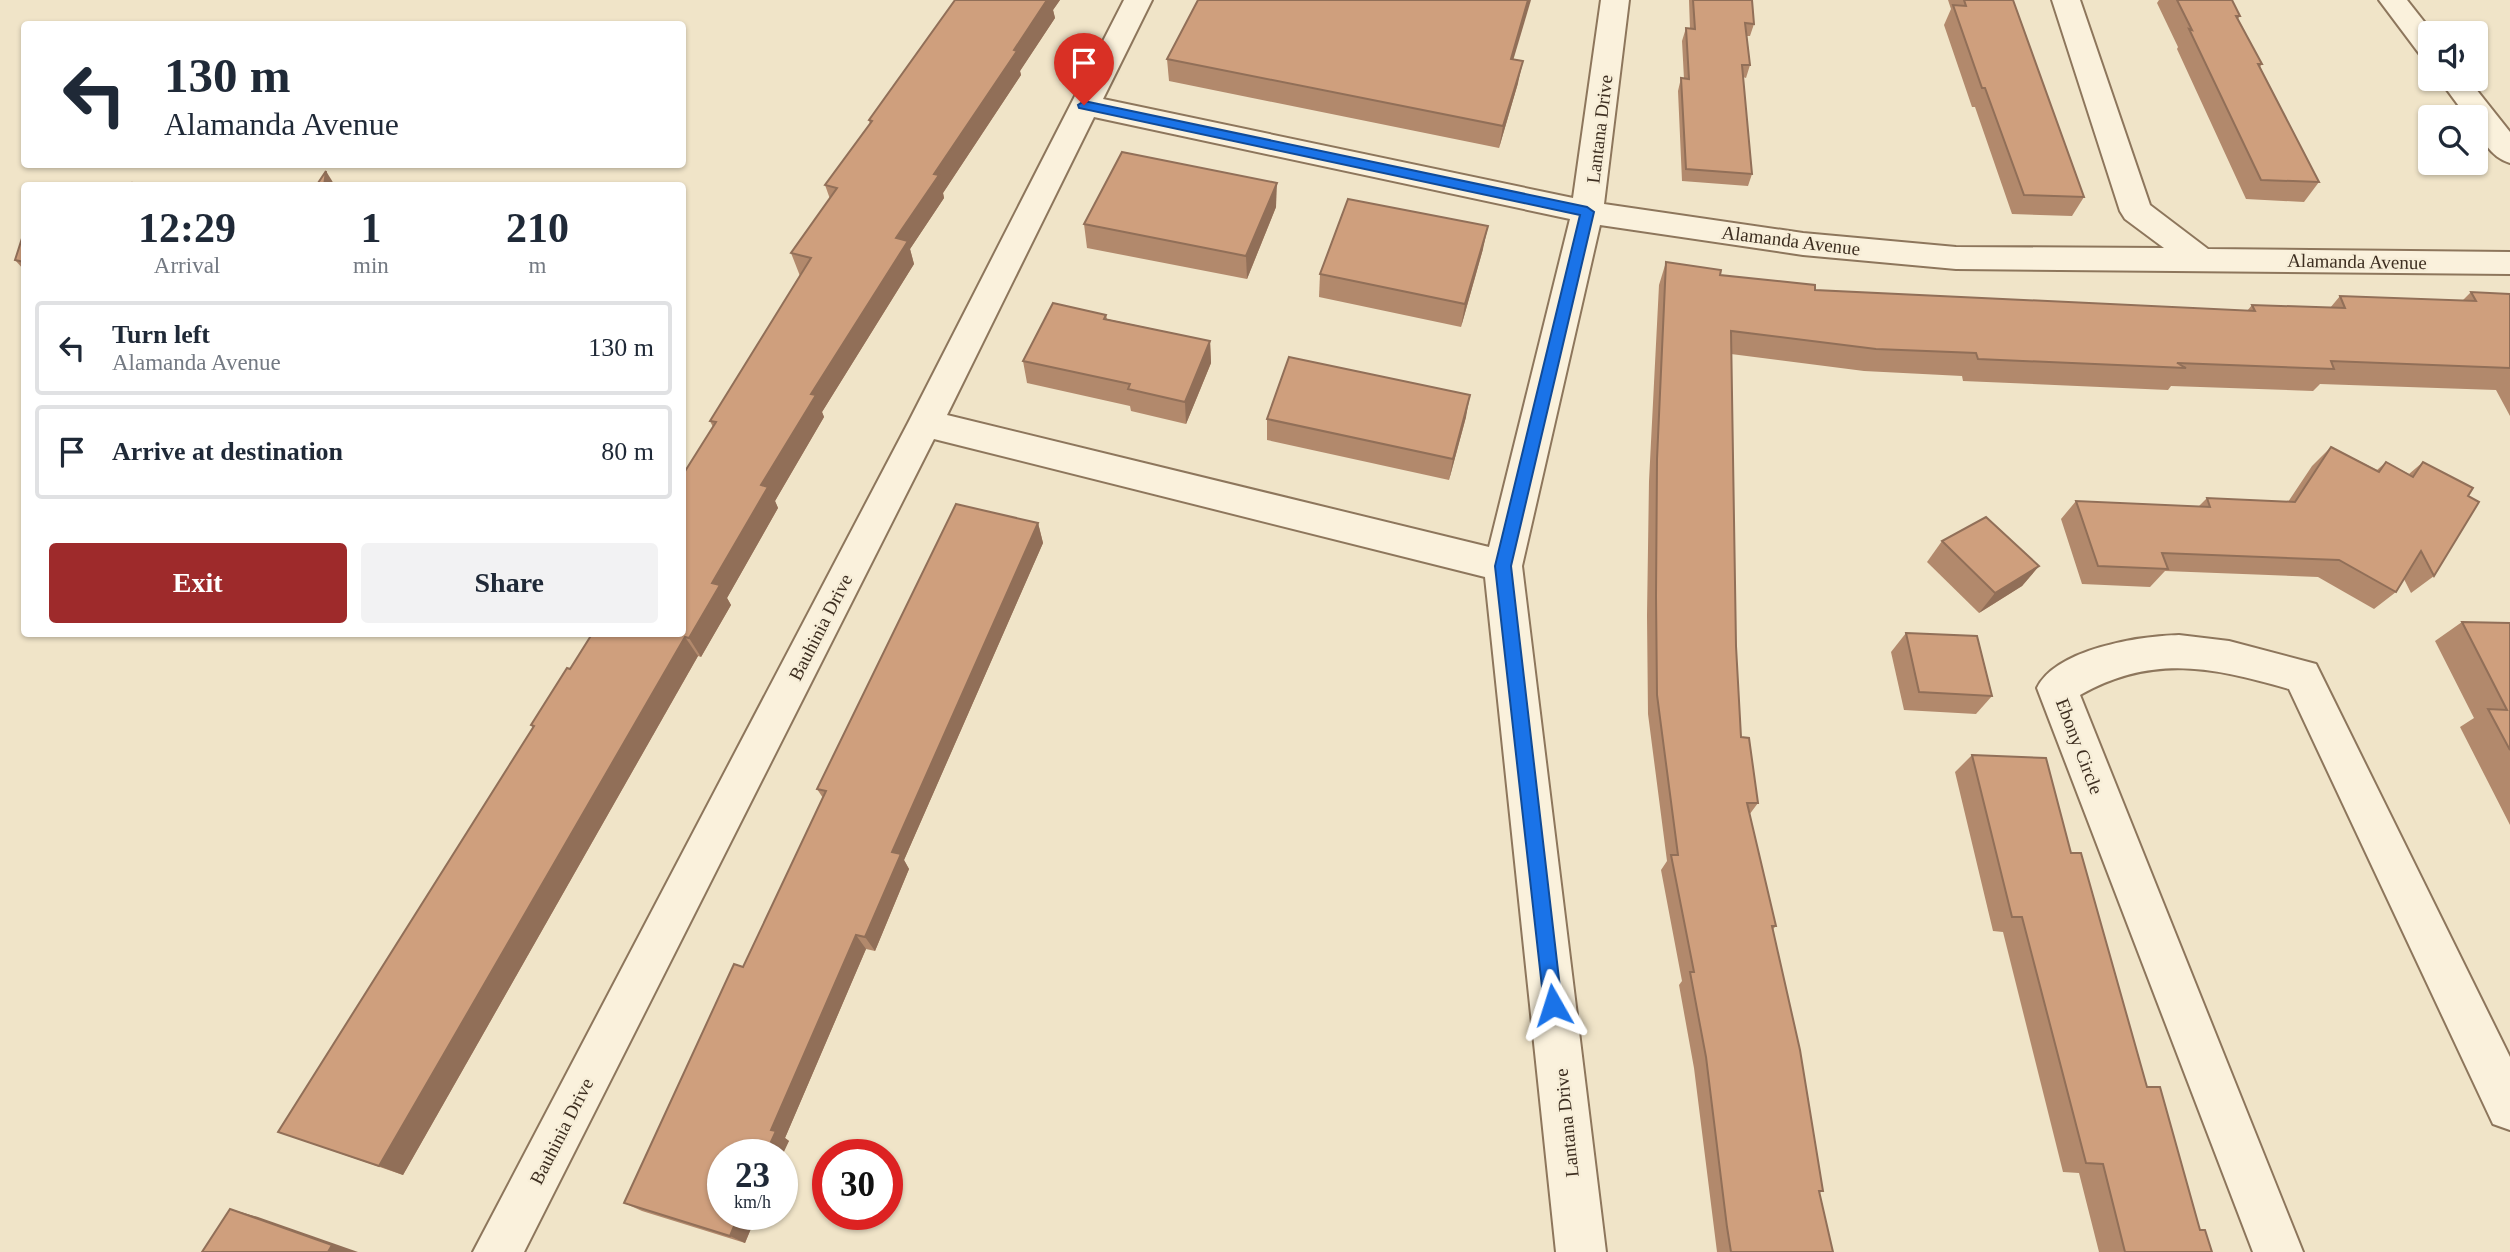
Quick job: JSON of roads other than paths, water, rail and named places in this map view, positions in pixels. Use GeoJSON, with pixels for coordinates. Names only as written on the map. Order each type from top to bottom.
{"type":"FeatureCollection","features":[{"type":"Feature","properties":{"kind":"street","name":"Bauhinia Drive"},"geometry":{"type":"LineString","coordinates":[[499,1252],[925,422],[1138,0]]}},
{"type":"Feature","properties":{"kind":"street","name":"Lantana Drive"},"geometry":{"type":"LineString","coordinates":[[1581,1252],[1503,566],[1587,212],[1615,0]]}},
{"type":"Feature","properties":{"kind":"street"},"geometry":{"type":"LineString","coordinates":[[2066,0],[2136,211],[2199,259]]}},
{"type":"Feature","properties":{"kind":"street"},"geometry":{"type":"LineString","coordinates":[[2393,0],[2418,33]]}},
{"type":"Feature","properties":{"kind":"street"},"geometry":{"type":"LineString","coordinates":[[2462,91],[2510,153]]}},
{"type":"Feature","properties":{"kind":"street","name":"Alamanda Avenue"},"geometry":{"type":"LineString","coordinates":[[1084,105],[1587,212],[1803,244],[1956,258],[2510,263]]}},
{"type":"Feature","properties":{"kind":"street"},"geometry":{"type":"LineString","coordinates":[[925,422],[1503,566]]}},
{"type":"Feature","properties":{"kind":"street","name":"Ebony Circle"},"geometry":{"type":"LineString","coordinates":[[2278,1252],[2057,688],[2106,662],[2166,652],[2232,656],[2302,676],[2510,1107]]}}]}
